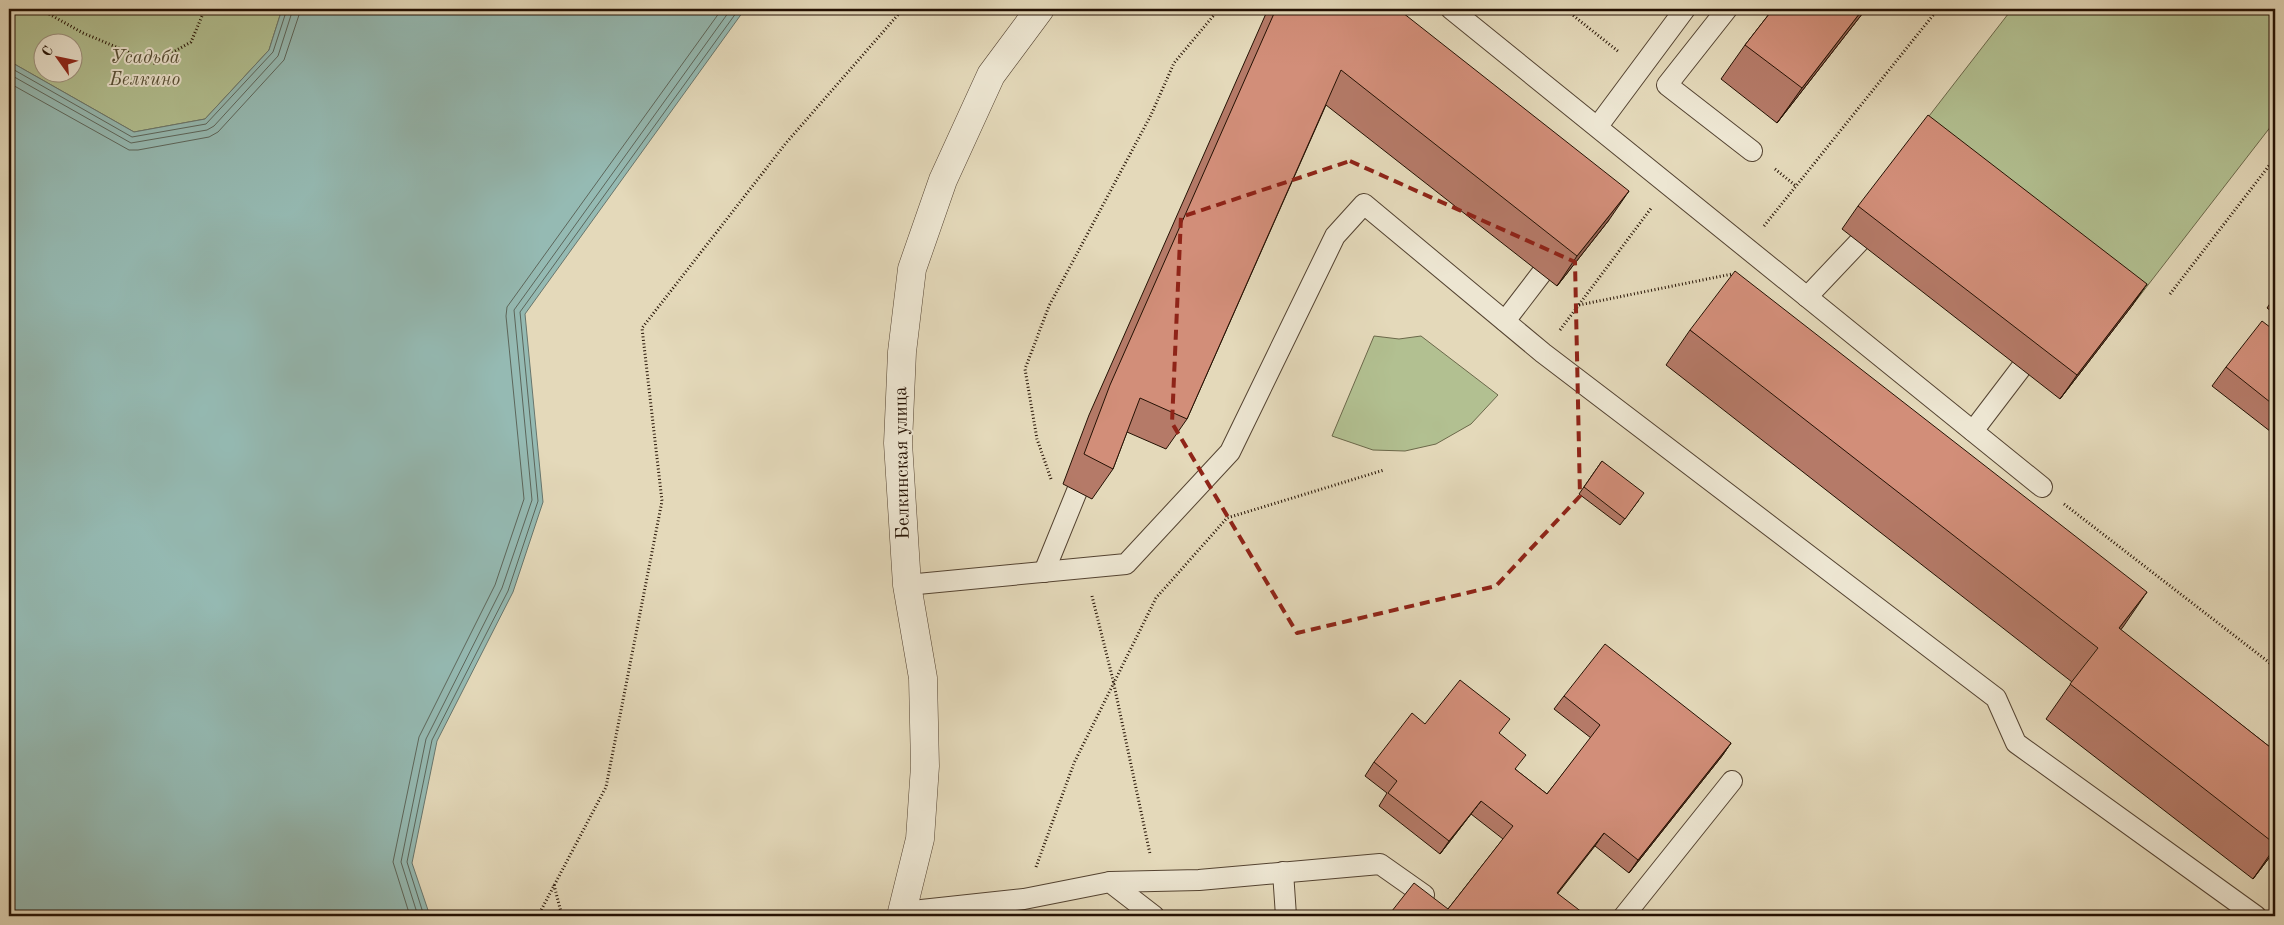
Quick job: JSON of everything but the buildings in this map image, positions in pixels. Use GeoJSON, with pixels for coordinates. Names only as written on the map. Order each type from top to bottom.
{"type":"FeatureCollection","features":[{"type":"Feature","properties":{"kind":"street","name":"Белкинская улица"},"geometry":{"type":"LineString","coordinates":[[902,914],[920,840],[925,766],[923,678],[907,585],[898,443],[902,352],[912,269],[943,180],[991,75],[1040,9]]}},
{"type":"Feature","properties":{"kind":"lane"},"geometry":{"type":"LineString","coordinates":[[1451,9],[1598,126],[2042,488]]}},
{"type":"Feature","properties":{"kind":"lane"},"geometry":{"type":"LineString","coordinates":[[1598,126],[1685,9]]}},
{"type":"Feature","properties":{"kind":"lane"},"geometry":{"type":"LineString","coordinates":[[1727,9],[1668,85],[1752,151]]}},
{"type":"Feature","properties":{"kind":"lane"},"geometry":{"type":"LineString","coordinates":[[907,585],[1126,564],[1230,452],[1335,236],[1364,204],[1543,353],[1996,698],[2016,742],[2256,916]]}},
{"type":"Feature","properties":{"kind":"lane"},"geometry":{"type":"LineString","coordinates":[[1806,297],[1859,242]]}},
{"type":"Feature","properties":{"kind":"lane"},"geometry":{"type":"LineString","coordinates":[[1506,321],[1541,274]]}},
{"type":"Feature","properties":{"kind":"lane"},"geometry":{"type":"LineString","coordinates":[[1973,431],[2021,368]]}},
{"type":"Feature","properties":{"kind":"lane"},"geometry":{"type":"LineString","coordinates":[[1044,572],[1078,491]]}},
{"type":"Feature","properties":{"kind":"lane"},"geometry":{"type":"LineString","coordinates":[[1624,916],[1732,781]]}},
{"type":"Feature","properties":{"kind":"lane"},"geometry":{"type":"LineString","coordinates":[[902,914],[1024,898],[1110,882],[1199,880],[1380,864],[1424,895]]}},
{"type":"Feature","properties":{"kind":"lane"},"geometry":{"type":"LineString","coordinates":[[1283,872],[1286,916]]}},
{"type":"Feature","properties":{"kind":"lane"},"geometry":{"type":"LineString","coordinates":[[1110,882],[1154,916]]}},
{"type":"Feature","properties":{"kind":"path"},"geometry":{"type":"LineString","coordinates":[[40,9],[83,33],[154,63],[191,42],[204,9]]}},
{"type":"Feature","properties":{"kind":"path"},"geometry":{"type":"LineString","coordinates":[[538,916],[606,787],[662,501],[642,328],[786,143],[904,9]]}},
{"type":"Feature","properties":{"kind":"path"},"geometry":{"type":"LineString","coordinates":[[1065,520],[1037,439],[1025,369],[1049,306],[1151,115],[1174,63],[1219,9]]}},
{"type":"Feature","properties":{"kind":"path"},"geometry":{"type":"LineString","coordinates":[[1565,9],[1640,69]]}},
{"type":"Feature","properties":{"kind":"path"},"geometry":{"type":"LineString","coordinates":[[1578,306],[1747,271],[1752,253],[1938,9]]}},
{"type":"Feature","properties":{"kind":"path"},"geometry":{"type":"LineString","coordinates":[[2170,294],[2275,158]]}},
{"type":"Feature","properties":{"kind":"path"},"geometry":{"type":"LineString","coordinates":[[1543,353],[1668,185]]}},
{"type":"Feature","properties":{"kind":"path"},"geometry":{"type":"LineString","coordinates":[[1024,898],[1074,763],[1113,680],[1156,598],[1226,518],[1384,470]]}},
{"type":"Feature","properties":{"kind":"path"},"geometry":{"type":"LineString","coordinates":[[2042,488],[2275,667]]}},
{"type":"Feature","properties":{"kind":"path"},"geometry":{"type":"LineString","coordinates":[[1084,568],[1113,680],[1156,881]]}},
{"type":"Feature","properties":{"kind":"path"},"geometry":{"type":"LineString","coordinates":[[554,885],[562,916]]}},
{"type":"Feature","properties":{"kind":"highlighted area"},"geometry":{"type":"Polygon","coordinates":[[[1350,161],[1575,262],[1580,496],[1496,586],[1297,633],[1172,423],[1181,217],[1350,161]]]}},
{"type":"Feature","properties":{"kind":"green space","name":"Усадьба Белкино"},"geometry":{"type":"Polygon","coordinates":[[[9,9],[282,9],[269,50],[205,119],[134,132],[46,82],[82,82],[82,32],[32,32],[32,74],[9,61],[9,9]]]}},
{"type":"Feature","properties":{"kind":"green space"},"geometry":{"type":"Polygon","coordinates":[[[2012,9],[2275,9],[2275,121],[2131,307],[1912,138],[2012,9]]]}},
{"type":"Feature","properties":{"kind":"green space"},"geometry":{"type":"Polygon","coordinates":[[[1374,336],[1399,339],[1421,336],[1498,395],[1471,424],[1436,444],[1405,451],[1373,450],[1332,436],[1374,336]]]}},
{"type":"Feature","properties":{"kind":"water"},"geometry":{"type":"Polygon","coordinates":[[[282,9],[745,9],[525,314],[543,502],[513,592],[437,741],[412,863],[430,916],[9,916],[9,61],[32,74],[32,82],[46,82],[134,132],[205,119],[269,50],[282,9]]]}}]}
